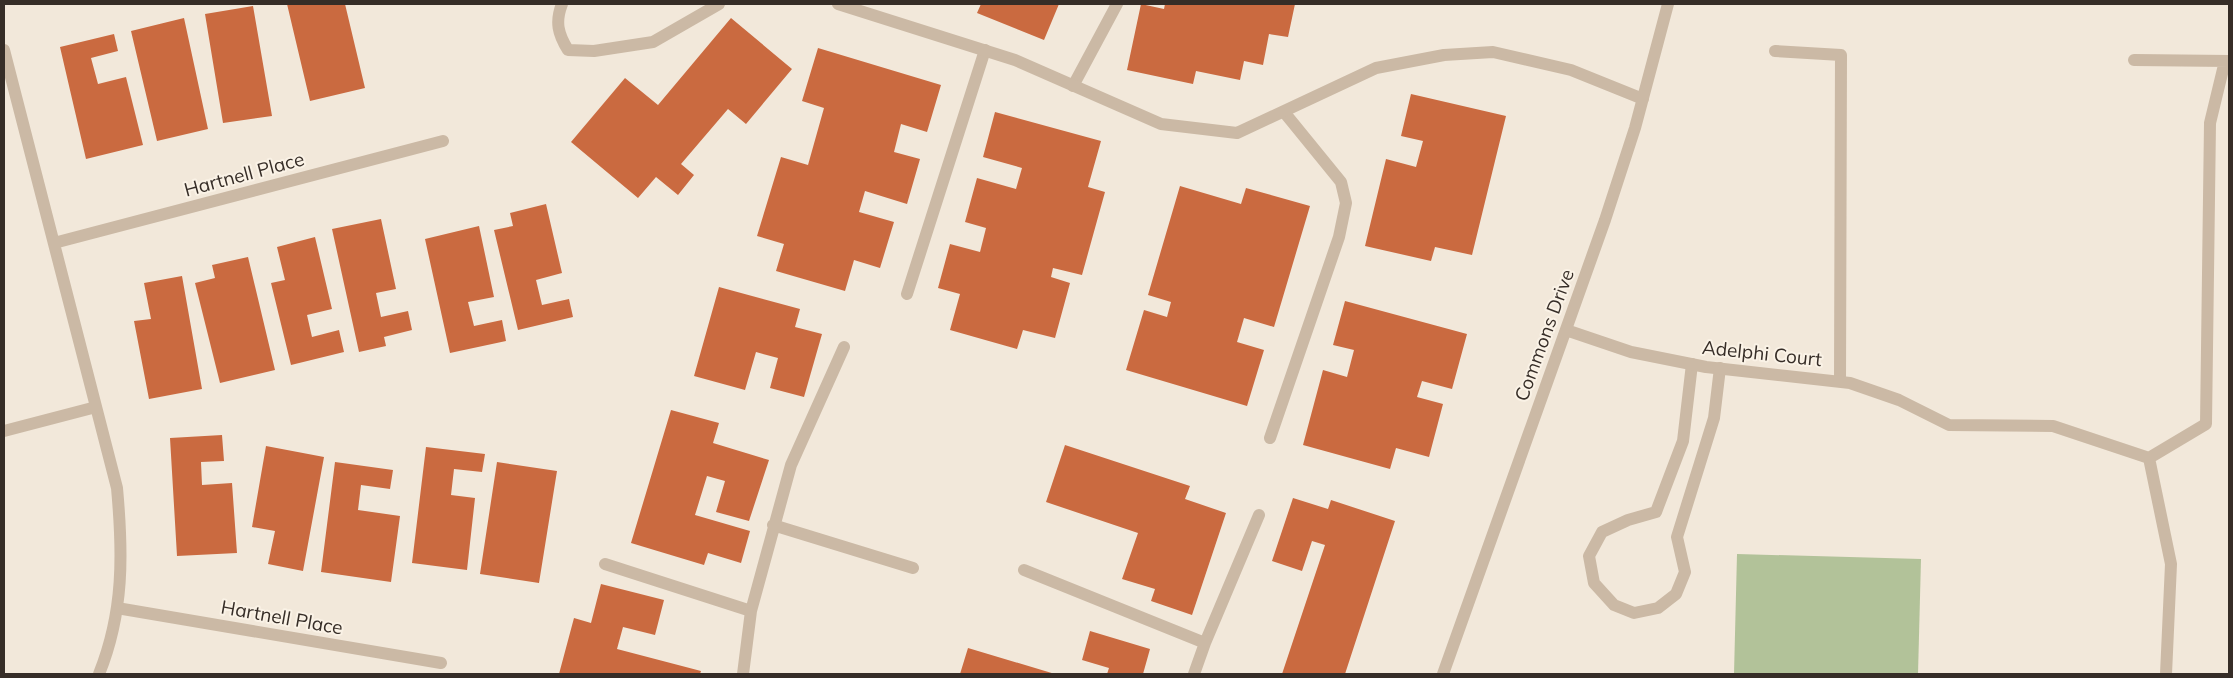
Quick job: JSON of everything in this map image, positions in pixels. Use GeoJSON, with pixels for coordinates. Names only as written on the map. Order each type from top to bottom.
{"type":"FeatureCollection","features":[{"type":"Feature","properties":{"kind":"street"},"geometry":{"type":"LineString","coordinates":[[562,4],[556,18],[560,37],[568,50],[594,51],[653,42],[719,4]]}},
{"type":"Feature","properties":{"kind":"street"},"geometry":{"type":"LineString","coordinates":[[838,4],[1015,60],[1161,124],[1237,132],[1376,68],[1444,55],[1493,52],[1571,70],[1643,99]]}},
{"type":"Feature","properties":{"kind":"street"},"geometry":{"type":"LineString","coordinates":[[1073,86],[1117,4]]}},
{"type":"Feature","properties":{"kind":"street","name":"Commons Drive"},"geometry":{"type":"LineString","coordinates":[[1443,674],[1605,220],[1643,99],[1668,4]]}},
{"type":"Feature","properties":{"kind":"street"},"geometry":{"type":"LineString","coordinates":[[4,50],[117,488],[122,548],[117,608],[99,674]]}},
{"type":"Feature","properties":{"kind":"street"},"geometry":{"type":"LineString","coordinates":[[907,294],[985,50]]}},
{"type":"Feature","properties":{"kind":"street"},"geometry":{"type":"LineString","coordinates":[[1775,51],[1841,56],[1840,381]]}},
{"type":"Feature","properties":{"kind":"street"},"geometry":{"type":"LineString","coordinates":[[2134,60],[2227,61],[2210,123],[2206,424],[2150,458],[2171,564],[2166,674]]}},
{"type":"Feature","properties":{"kind":"street"},"geometry":{"type":"LineString","coordinates":[[1270,438],[1339,237],[1346,203],[1341,182],[1284,112]]}},
{"type":"Feature","properties":{"kind":"street","name":"Hartnell Place"},"geometry":{"type":"LineString","coordinates":[[54,243],[443,141]]}},
{"type":"Feature","properties":{"kind":"street","name":"Adelphi Court"},"geometry":{"type":"LineString","coordinates":[[1566,330],[1631,352],[1692,364],[1840,381],[1875,390],[1949,425],[2052,426],[2150,458]]}},
{"type":"Feature","properties":{"kind":"street"},"geometry":{"type":"LineString","coordinates":[[743,674],[751,611],[773,525],[791,465],[844,347]]}},
{"type":"Feature","properties":{"kind":"street"},"geometry":{"type":"LineString","coordinates":[[1692,364],[1683,441],[1656,512],[1628,520],[1602,532],[1589,556],[1594,583],[1614,606],[1634,613],[1658,608],[1676,594],[1685,572],[1677,537],[1714,418],[1720,368]]}},
{"type":"Feature","properties":{"kind":"street"},"geometry":{"type":"LineString","coordinates":[[4,431],[96,407]]}},
{"type":"Feature","properties":{"kind":"street"},"geometry":{"type":"LineString","coordinates":[[1194,674],[1205,643],[1259,515]]}},
{"type":"Feature","properties":{"kind":"street"},"geometry":{"type":"LineString","coordinates":[[773,525],[913,568]]}},
{"type":"Feature","properties":{"kind":"street"},"geometry":{"type":"LineString","coordinates":[[605,564],[751,611]]}},
{"type":"Feature","properties":{"kind":"street"},"geometry":{"type":"LineString","coordinates":[[1024,570],[1205,643]]}},
{"type":"Feature","properties":{"kind":"street","name":"Hartnell Place"},"geometry":{"type":"LineString","coordinates":[[117,608],[441,663]]}},
{"type":"Feature","properties":{"kind":"green space"},"geometry":{"type":"Polygon","coordinates":[[[1737,554],[1921,559],[1918,674],[1734,674],[1737,554]]]}},
{"type":"Feature","properties":{"kind":"building"},"geometry":{"type":"Polygon","coordinates":[[[287,4],[345,4],[365,88],[310,101],[287,4]]]}},
{"type":"Feature","properties":{"kind":"building"},"geometry":{"type":"Polygon","coordinates":[[[981,4],[1059,4],[1044,40],[977,13],[981,4]]]}},
{"type":"Feature","properties":{"kind":"building"},"geometry":{"type":"Polygon","coordinates":[[[1141,4],[1164,9],[1165,4],[1295,4],[1288,37],[1269,34],[1263,65],[1244,61],[1240,80],[1196,71],[1193,84],[1127,70],[1141,4]]]}},
{"type":"Feature","properties":{"kind":"building"},"geometry":{"type":"Polygon","coordinates":[[[253,6],[272,116],[223,123],[205,14],[253,6]]]}},
{"type":"Feature","properties":{"kind":"building"},"geometry":{"type":"Polygon","coordinates":[[[184,18],[208,129],[157,141],[131,31],[184,18]]]}},
{"type":"Feature","properties":{"kind":"building"},"geometry":{"type":"Polygon","coordinates":[[[731,18],[792,69],[746,124],[728,109],[681,164],[694,175],[678,195],[656,177],[638,198],[571,142],[625,78],[658,105],[731,18]]]}},
{"type":"Feature","properties":{"kind":"building"},"geometry":{"type":"Polygon","coordinates":[[[114,34],[118,51],[91,58],[98,84],[126,77],[143,145],[86,159],[60,47],[114,34]]]}},
{"type":"Feature","properties":{"kind":"building"},"geometry":{"type":"Polygon","coordinates":[[[818,48],[941,85],[927,132],[901,124],[894,152],[920,159],[907,204],[865,191],[859,212],[894,222],[880,268],[854,260],[845,291],[776,271],[784,244],[757,236],[781,157],[808,165],[824,108],[802,101],[818,48]]]}},
{"type":"Feature","properties":{"kind":"building"},"geometry":{"type":"Polygon","coordinates":[[[1411,94],[1506,116],[1472,255],[1435,247],[1431,261],[1365,246],[1386,159],[1416,167],[1423,141],[1401,136],[1411,94]]]}},
{"type":"Feature","properties":{"kind":"building"},"geometry":{"type":"Polygon","coordinates":[[[995,112],[1101,141],[1088,187],[1105,192],[1082,275],[1053,268],[1051,277],[1070,283],[1055,338],[1023,330],[1017,349],[950,330],[960,294],[938,288],[950,244],[980,252],[986,228],[965,222],[977,178],[1016,189],[1022,168],[983,157],[995,112]]]}},
{"type":"Feature","properties":{"kind":"building"},"geometry":{"type":"Polygon","coordinates":[[[1180,186],[1241,204],[1246,188],[1310,206],[1274,327],[1244,318],[1237,342],[1264,350],[1247,406],[1126,370],[1144,310],[1167,317],[1171,302],[1148,295],[1180,186]]]}},
{"type":"Feature","properties":{"kind":"building"},"geometry":{"type":"Polygon","coordinates":[[[546,204],[562,273],[536,280],[542,305],[569,299],[573,317],[518,330],[494,230],[513,226],[510,213],[546,204]]]}},
{"type":"Feature","properties":{"kind":"building"},"geometry":{"type":"Polygon","coordinates":[[[381,219],[396,289],[376,293],[381,317],[408,311],[412,330],[384,337],[386,346],[359,352],[332,229],[381,219]]]}},
{"type":"Feature","properties":{"kind":"building"},"geometry":{"type":"Polygon","coordinates":[[[479,226],[494,297],[468,302],[474,326],[502,320],[506,341],[450,353],[425,239],[479,226]]]}},
{"type":"Feature","properties":{"kind":"building"},"geometry":{"type":"Polygon","coordinates":[[[315,237],[332,309],[307,315],[312,337],[339,330],[344,352],[291,365],[271,283],[285,280],[277,247],[315,237]]]}},
{"type":"Feature","properties":{"kind":"building"},"geometry":{"type":"Polygon","coordinates":[[[248,257],[275,370],[220,383],[195,283],[215,278],[212,265],[248,257]]]}},
{"type":"Feature","properties":{"kind":"building"},"geometry":{"type":"Polygon","coordinates":[[[182,276],[202,389],[149,399],[134,321],[151,319],[144,283],[182,276]]]}},
{"type":"Feature","properties":{"kind":"building"},"geometry":{"type":"Polygon","coordinates":[[[719,287],[800,309],[795,327],[822,334],[804,397],[770,388],[778,358],[756,352],[745,390],[694,376],[719,287]]]}},
{"type":"Feature","properties":{"kind":"building"},"geometry":{"type":"Polygon","coordinates":[[[1345,301],[1467,334],[1452,389],[1422,381],[1417,397],[1443,404],[1429,457],[1396,448],[1390,469],[1303,445],[1323,370],[1347,377],[1354,350],[1333,345],[1345,301]]]}},
{"type":"Feature","properties":{"kind":"building"},"geometry":{"type":"Polygon","coordinates":[[[671,410],[719,423],[713,443],[769,460],[749,521],[716,512],[725,481],[707,476],[695,515],[750,531],[741,563],[708,553],[704,565],[631,543],[671,410]]]}},
{"type":"Feature","properties":{"kind":"building"},"geometry":{"type":"Polygon","coordinates":[[[222,435],[224,461],[201,462],[202,485],[232,483],[237,553],[177,556],[170,438],[222,435]]]}},
{"type":"Feature","properties":{"kind":"building"},"geometry":{"type":"Polygon","coordinates":[[[1065,445],[1190,486],[1185,499],[1226,513],[1192,615],[1151,601],[1155,589],[1122,579],[1138,533],[1046,502],[1065,445]]]}},
{"type":"Feature","properties":{"kind":"building"},"geometry":{"type":"Polygon","coordinates":[[[266,446],[324,457],[303,571],[268,564],[275,531],[252,527],[266,446]]]}},
{"type":"Feature","properties":{"kind":"building"},"geometry":{"type":"Polygon","coordinates":[[[426,447],[485,454],[482,472],[454,469],[451,495],[475,498],[467,570],[412,563],[426,447]]]}},
{"type":"Feature","properties":{"kind":"building"},"geometry":{"type":"Polygon","coordinates":[[[335,462],[393,470],[390,489],[361,485],[358,510],[400,516],[391,582],[321,572],[335,462]]]}},
{"type":"Feature","properties":{"kind":"building"},"geometry":{"type":"Polygon","coordinates":[[[497,462],[557,471],[539,583],[480,574],[497,462]]]}},
{"type":"Feature","properties":{"kind":"building"},"geometry":{"type":"Polygon","coordinates":[[[1293,498],[1328,509],[1331,500],[1395,521],[1345,674],[1282,674],[1325,545],[1312,541],[1302,571],[1272,561],[1293,498]]]}},
{"type":"Feature","properties":{"kind":"building"},"geometry":{"type":"Polygon","coordinates":[[[601,584],[664,600],[655,635],[623,627],[617,649],[701,671],[700,674],[559,674],[574,618],[591,623],[601,584]]]}},
{"type":"Feature","properties":{"kind":"building"},"geometry":{"type":"Polygon","coordinates":[[[1090,631],[1150,649],[1143,674],[1107,674],[1109,668],[1082,660],[1090,631]]]}},
{"type":"Feature","properties":{"kind":"building"},"geometry":{"type":"Polygon","coordinates":[[[968,648],[1055,674],[960,674],[968,648]]]}}]}
